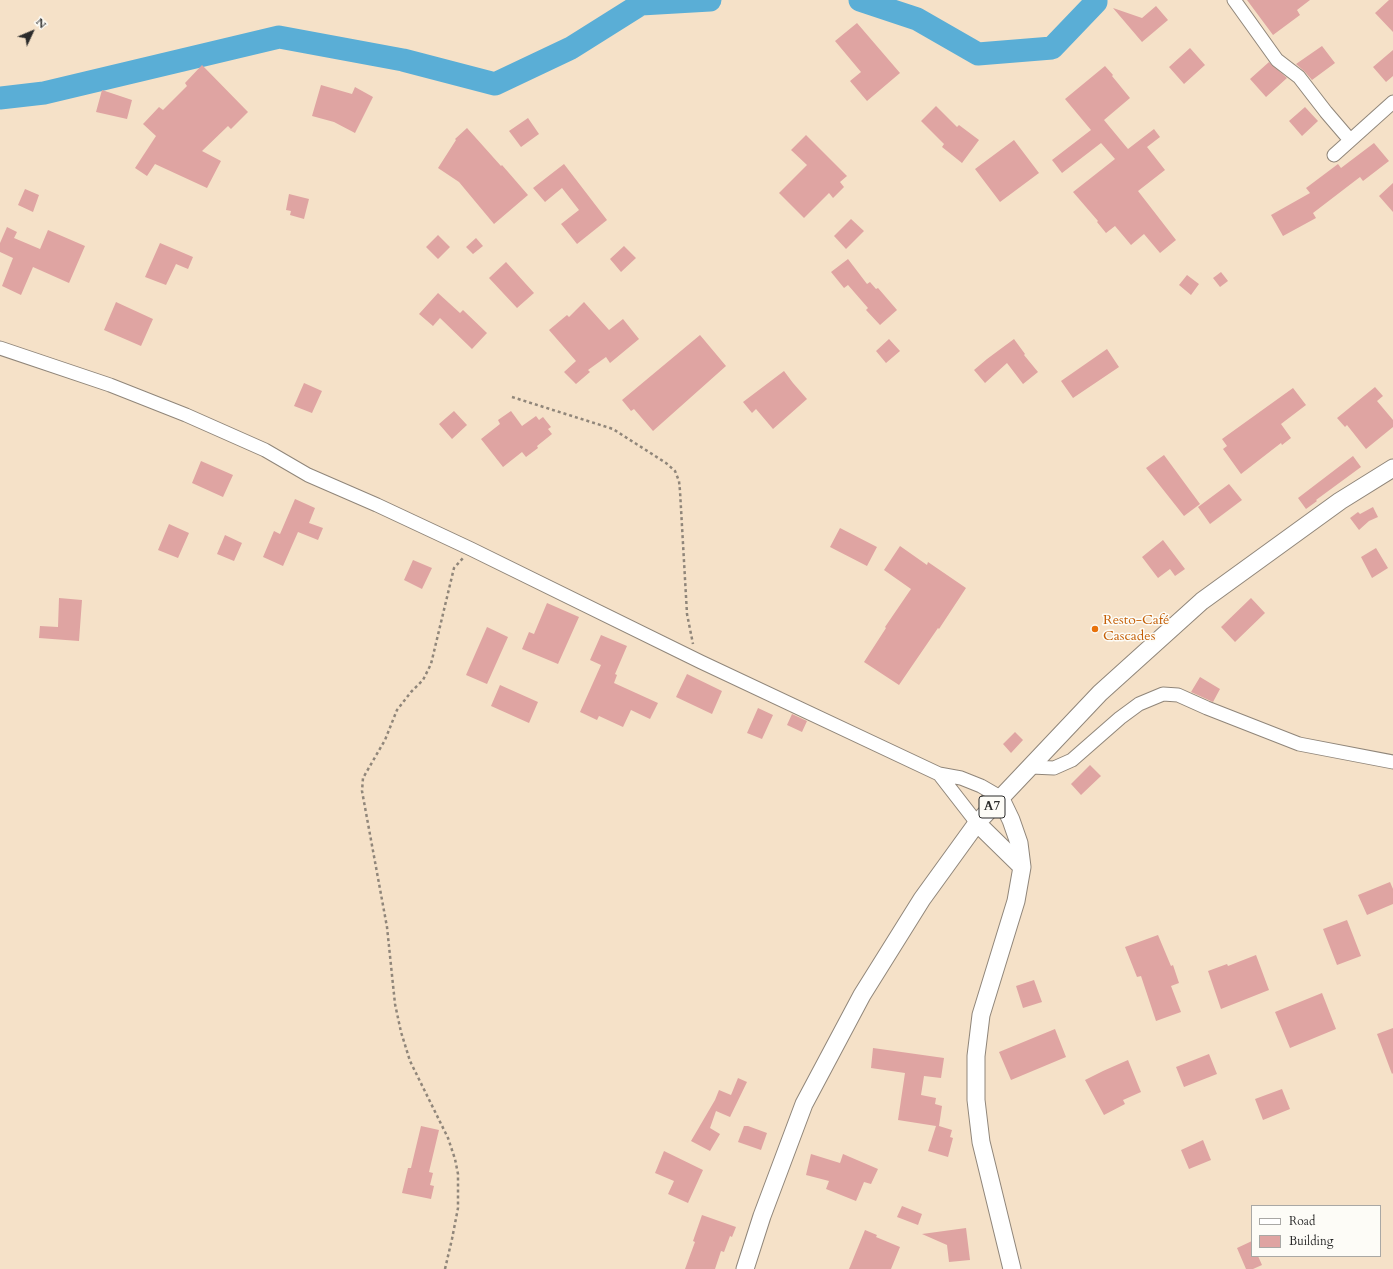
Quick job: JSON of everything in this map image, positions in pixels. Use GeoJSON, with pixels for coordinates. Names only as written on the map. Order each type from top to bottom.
{"type":"FeatureCollection","features":[{"type":"Feature","properties":{"kind":"main road","name":"A7"},"geometry":{"type":"LineString","coordinates":[[745,1269],[762,1216],[804,1104],[862,995],[922,899],[977,823],[1100,693],[1202,601],[1340,501],[1393,468]]}},
{"type":"Feature","properties":{"kind":"main road"},"geometry":{"type":"LineString","coordinates":[[1000,797],[1020,844],[1022,868],[1016,901],[981,1016],[976,1056],[976,1100],[981,1142],[1012,1269]]}},
{"type":"Feature","properties":{"kind":"main road"},"geometry":{"type":"LineString","coordinates":[[977,823],[1022,868]]}},
{"type":"Feature","properties":{"kind":"street"},"geometry":{"type":"LineString","coordinates":[[1234,0],[1277,60],[1299,78],[1350,140]]}},
{"type":"Feature","properties":{"kind":"street"},"geometry":{"type":"LineString","coordinates":[[1334,155],[1393,102]]}},
{"type":"Feature","properties":{"kind":"street"},"geometry":{"type":"LineString","coordinates":[[0,348],[110,385],[186,415],[265,450],[308,475],[377,504],[701,662],[939,774],[961,778],[981,786],[1000,797]]}},
{"type":"Feature","properties":{"kind":"street"},"geometry":{"type":"LineString","coordinates":[[1030,767],[1054,768],[1072,760],[1120,718],[1139,704],[1163,694],[1178,695],[1299,744],[1393,762]]}},
{"type":"Feature","properties":{"kind":"street"},"geometry":{"type":"LineString","coordinates":[[939,774],[977,823]]}},
{"type":"Feature","properties":{"kind":"path"},"geometry":{"type":"LineString","coordinates":[[512,397],[613,429],[666,463],[675,471],[680,491],[687,614],[691,641],[701,662]]}},
{"type":"Feature","properties":{"kind":"path"},"geometry":{"type":"LineString","coordinates":[[445,1269],[458,1208],[458,1174],[448,1138],[410,1061],[398,1018],[395,1004],[387,927],[362,791],[363,778],[385,740],[397,710],[411,692],[423,680],[432,664],[454,568],[471,549]]}},
{"type":"Feature","properties":{"kind":"building"},"geometry":{"type":"Polygon","coordinates":[[[1247,0],[1310,0],[1297,10],[1300,15],[1273,35],[1247,0]]]}},
{"type":"Feature","properties":{"kind":"building"},"geometry":{"type":"Polygon","coordinates":[[[1389,0],[1393,0],[1393,32],[1375,13],[1389,0]]]}},
{"type":"Feature","properties":{"kind":"building"},"geometry":{"type":"Polygon","coordinates":[[[1156,6],[1168,20],[1142,42],[1113,8],[1142,18],[1156,6]]]}},
{"type":"Feature","properties":{"kind":"building"},"geometry":{"type":"Polygon","coordinates":[[[857,23],[900,73],[867,101],[850,81],[861,72],[835,41],[857,23]]]}},
{"type":"Feature","properties":{"kind":"building"},"geometry":{"type":"Polygon","coordinates":[[[1322,46],[1335,63],[1312,80],[1296,64],[1322,46]]]}},
{"type":"Feature","properties":{"kind":"building"},"geometry":{"type":"Polygon","coordinates":[[[1190,48],[1205,65],[1184,84],[1169,67],[1190,48]]]}},
{"type":"Feature","properties":{"kind":"building"},"geometry":{"type":"Polygon","coordinates":[[[1393,50],[1393,76],[1386,82],[1373,67],[1393,50]]]}},
{"type":"Feature","properties":{"kind":"building"},"geometry":{"type":"Polygon","coordinates":[[[1269,62],[1287,78],[1266,97],[1250,79],[1269,62]]]}},
{"type":"Feature","properties":{"kind":"building"},"geometry":{"type":"Polygon","coordinates":[[[202,65],[248,112],[231,129],[228,126],[202,151],[221,161],[207,188],[155,164],[147,176],[135,168],[156,136],[143,124],[159,107],[163,110],[187,86],[185,83],[202,65]]]}},
{"type":"Feature","properties":{"kind":"building"},"geometry":{"type":"Polygon","coordinates":[[[1105,66],[1130,98],[1104,120],[1128,149],[1154,129],[1160,137],[1147,147],[1165,170],[1138,191],[1176,240],[1160,253],[1144,234],[1131,245],[1115,226],[1106,233],[1097,222],[1098,221],[1073,192],[1115,159],[1101,143],[1062,173],[1052,160],[1091,130],[1065,99],[1105,66]]]}},
{"type":"Feature","properties":{"kind":"building"},"geometry":{"type":"Polygon","coordinates":[[[321,85],[352,94],[355,87],[373,97],[355,133],[334,122],[312,116],[321,85]]]}},
{"type":"Feature","properties":{"kind":"building"},"geometry":{"type":"Polygon","coordinates":[[[102,90],[132,100],[127,119],[96,112],[102,90]]]}},
{"type":"Feature","properties":{"kind":"building"},"geometry":{"type":"Polygon","coordinates":[[[936,106],[957,127],[959,125],[979,140],[962,163],[942,147],[944,144],[921,121],[936,106]]]}},
{"type":"Feature","properties":{"kind":"building"},"geometry":{"type":"Polygon","coordinates":[[[1305,107],[1318,121],[1302,136],[1289,121],[1305,107]]]}},
{"type":"Feature","properties":{"kind":"building"},"geometry":{"type":"Polygon","coordinates":[[[528,118],[539,134],[521,147],[509,131],[528,118]]]}},
{"type":"Feature","properties":{"kind":"building"},"geometry":{"type":"Polygon","coordinates":[[[467,128],[528,195],[494,224],[459,182],[438,168],[456,140],[455,139],[467,128]]]}},
{"type":"Feature","properties":{"kind":"building"},"geometry":{"type":"Polygon","coordinates":[[[806,135],[847,176],[840,182],[844,187],[833,198],[829,193],[804,218],[779,193],[807,165],[791,150],[806,135]]]}},
{"type":"Feature","properties":{"kind":"building"},"geometry":{"type":"Polygon","coordinates":[[[1014,140],[1039,173],[1000,202],[975,169],[1014,140]]]}},
{"type":"Feature","properties":{"kind":"building"},"geometry":{"type":"Polygon","coordinates":[[[1374,143],[1389,161],[1363,181],[1360,177],[1313,213],[1316,218],[1283,236],[1271,215],[1310,193],[1306,188],[1338,164],[1341,168],[1374,143]]]}},
{"type":"Feature","properties":{"kind":"building"},"geometry":{"type":"Polygon","coordinates":[[[564,164],[607,220],[577,244],[561,224],[579,210],[562,188],[545,202],[533,188],[564,164]]]}},
{"type":"Feature","properties":{"kind":"building"},"geometry":{"type":"Polygon","coordinates":[[[1393,183],[1393,212],[1379,196],[1393,183]]]}},
{"type":"Feature","properties":{"kind":"building"},"geometry":{"type":"Polygon","coordinates":[[[25,189],[39,195],[33,212],[18,205],[25,189]]]}},
{"type":"Feature","properties":{"kind":"building"},"geometry":{"type":"Polygon","coordinates":[[[289,194],[309,199],[304,219],[290,215],[291,211],[286,210],[289,194]]]}},
{"type":"Feature","properties":{"kind":"building"},"geometry":{"type":"Polygon","coordinates":[[[851,219],[864,231],[846,249],[834,236],[851,219]]]}},
{"type":"Feature","properties":{"kind":"building"},"geometry":{"type":"Polygon","coordinates":[[[7,227],[17,232],[14,238],[40,249],[48,230],[85,246],[69,283],[33,267],[21,295],[2,286],[13,258],[0,252],[0,243],[7,227]]]}},
{"type":"Feature","properties":{"kind":"building"},"geometry":{"type":"Polygon","coordinates":[[[438,235],[450,247],[438,259],[426,247],[438,235]]]}},
{"type":"Feature","properties":{"kind":"building"},"geometry":{"type":"Polygon","coordinates":[[[476,238],[483,246],[473,254],[466,247],[476,238]]]}},
{"type":"Feature","properties":{"kind":"building"},"geometry":{"type":"Polygon","coordinates":[[[160,243],[193,257],[188,269],[176,264],[166,285],[145,277],[160,243]]]}},
{"type":"Feature","properties":{"kind":"building"},"geometry":{"type":"Polygon","coordinates":[[[624,246],[636,258],[621,272],[610,259],[624,246]]]}},
{"type":"Feature","properties":{"kind":"building"},"geometry":{"type":"Polygon","coordinates":[[[848,259],[867,284],[870,282],[876,289],[878,288],[897,310],[880,325],[866,310],[868,308],[848,285],[844,288],[831,272],[848,259]]]}},
{"type":"Feature","properties":{"kind":"building"},"geometry":{"type":"Polygon","coordinates":[[[506,262],[534,293],[517,308],[489,278],[506,262]]]}},
{"type":"Feature","properties":{"kind":"building"},"geometry":{"type":"Polygon","coordinates":[[[1221,272],[1228,281],[1220,287],[1213,278],[1221,272]]]}},
{"type":"Feature","properties":{"kind":"building"},"geometry":{"type":"Polygon","coordinates":[[[1187,275],[1199,284],[1191,295],[1179,285],[1187,275]]]}},
{"type":"Feature","properties":{"kind":"building"},"geometry":{"type":"Polygon","coordinates":[[[438,293],[460,313],[463,310],[487,333],[472,349],[440,318],[433,326],[419,314],[438,293]]]}},
{"type":"Feature","properties":{"kind":"building"},"geometry":{"type":"Polygon","coordinates":[[[116,302],[153,319],[141,346],[104,330],[116,302]]]}},
{"type":"Feature","properties":{"kind":"building"},"geometry":{"type":"Polygon","coordinates":[[[584,302],[609,330],[623,319],[639,339],[610,363],[606,357],[588,370],[590,372],[576,384],[564,372],[576,361],[549,330],[567,315],[569,317],[584,302]]]}},
{"type":"Feature","properties":{"kind":"building"},"geometry":{"type":"Polygon","coordinates":[[[700,335],[726,366],[653,431],[634,409],[631,411],[622,400],[700,335]]]}},
{"type":"Feature","properties":{"kind":"building"},"geometry":{"type":"Polygon","coordinates":[[[889,339],[900,351],[886,363],[876,351],[889,339]]]}},
{"type":"Feature","properties":{"kind":"building"},"geometry":{"type":"Polygon","coordinates":[[[1014,339],[1025,354],[1024,355],[1038,372],[1023,384],[1007,363],[985,383],[974,370],[1014,339]]]}},
{"type":"Feature","properties":{"kind":"building"},"geometry":{"type":"Polygon","coordinates":[[[1107,349],[1119,367],[1073,398],[1061,381],[1107,349]]]}},
{"type":"Feature","properties":{"kind":"building"},"geometry":{"type":"Polygon","coordinates":[[[784,371],[807,399],[773,429],[756,409],[752,413],[743,402],[784,371]]]}},
{"type":"Feature","properties":{"kind":"building"},"geometry":{"type":"Polygon","coordinates":[[[304,383],[322,391],[312,413],[294,406],[304,383]]]}},
{"type":"Feature","properties":{"kind":"building"},"geometry":{"type":"Polygon","coordinates":[[[1375,387],[1383,396],[1377,401],[1393,420],[1393,427],[1366,449],[1347,425],[1345,427],[1337,418],[1375,387]]]}},
{"type":"Feature","properties":{"kind":"building"},"geometry":{"type":"Polygon","coordinates":[[[1293,388],[1306,405],[1281,424],[1291,438],[1282,445],[1281,443],[1241,474],[1223,449],[1227,446],[1222,439],[1293,388]]]}},
{"type":"Feature","properties":{"kind":"building"},"geometry":{"type":"Polygon","coordinates":[[[454,411],[467,425],[452,439],[439,424],[454,411]]]}},
{"type":"Feature","properties":{"kind":"building"},"geometry":{"type":"Polygon","coordinates":[[[511,411],[522,426],[536,416],[539,420],[543,417],[551,427],[548,429],[552,434],[537,446],[538,448],[526,457],[522,452],[503,467],[481,439],[500,424],[498,420],[511,411]]]}},
{"type":"Feature","properties":{"kind":"building"},"geometry":{"type":"Polygon","coordinates":[[[1164,455],[1200,504],[1184,516],[1146,468],[1164,455]]]}},
{"type":"Feature","properties":{"kind":"building"},"geometry":{"type":"Polygon","coordinates":[[[1353,456],[1361,467],[1306,509],[1298,498],[1353,456]]]}},
{"type":"Feature","properties":{"kind":"building"},"geometry":{"type":"Polygon","coordinates":[[[201,461],[233,475],[223,497],[192,483],[201,461]]]}},
{"type":"Feature","properties":{"kind":"building"},"geometry":{"type":"Polygon","coordinates":[[[1229,484],[1242,500],[1210,524],[1198,507],[1229,484]]]}},
{"type":"Feature","properties":{"kind":"building"},"geometry":{"type":"Polygon","coordinates":[[[295,499],[315,508],[309,523],[323,528],[318,540],[298,532],[283,566],[263,557],[274,531],[280,534],[295,499]]]}},
{"type":"Feature","properties":{"kind":"building"},"geometry":{"type":"Polygon","coordinates":[[[1373,507],[1378,517],[1369,521],[1359,530],[1350,518],[1358,512],[1360,514],[1373,507]]]}},
{"type":"Feature","properties":{"kind":"building"},"geometry":{"type":"Polygon","coordinates":[[[169,524],[189,533],[178,558],[158,550],[169,524]]]}},
{"type":"Feature","properties":{"kind":"building"},"geometry":{"type":"Polygon","coordinates":[[[840,528],[877,547],[867,566],[830,547],[840,528]]]}},
{"type":"Feature","properties":{"kind":"building"},"geometry":{"type":"Polygon","coordinates":[[[225,535],[242,543],[234,561],[217,554],[225,535]]]}},
{"type":"Feature","properties":{"kind":"building"},"geometry":{"type":"Polygon","coordinates":[[[1163,540],[1185,569],[1175,576],[1170,569],[1158,578],[1142,557],[1163,540]]]}},
{"type":"Feature","properties":{"kind":"building"},"geometry":{"type":"Polygon","coordinates":[[[900,546],[927,565],[928,562],[966,588],[899,685],[864,662],[886,628],[885,627],[911,589],[884,570],[900,546]]]}},
{"type":"Feature","properties":{"kind":"building"},"geometry":{"type":"Polygon","coordinates":[[[1376,548],[1388,568],[1372,578],[1361,557],[1376,548]]]}},
{"type":"Feature","properties":{"kind":"building"},"geometry":{"type":"Polygon","coordinates":[[[413,560],[432,568],[422,589],[404,580],[413,560]]]}},
{"type":"Feature","properties":{"kind":"building"},"geometry":{"type":"Polygon","coordinates":[[[59,598],[82,600],[79,641],[39,638],[40,626],[58,627],[59,598]]]}},
{"type":"Feature","properties":{"kind":"building"},"geometry":{"type":"Polygon","coordinates":[[[1251,598],[1265,613],[1235,642],[1221,627],[1251,598]]]}},
{"type":"Feature","properties":{"kind":"building"},"geometry":{"type":"Polygon","coordinates":[[[547,603],[579,617],[558,664],[522,649],[529,632],[534,634],[547,603]]]}},
{"type":"Feature","properties":{"kind":"building"},"geometry":{"type":"Polygon","coordinates":[[[487,627],[508,637],[487,684],[466,675],[487,627]]]}},
{"type":"Feature","properties":{"kind":"building"},"geometry":{"type":"Polygon","coordinates":[[[601,635],[627,646],[615,674],[617,675],[614,683],[658,703],[650,719],[631,710],[623,727],[599,716],[597,720],[580,712],[601,665],[590,660],[601,635]]]}},
{"type":"Feature","properties":{"kind":"building"},"geometry":{"type":"Polygon","coordinates":[[[687,674],[722,691],[712,714],[676,697],[687,674]]]}},
{"type":"Feature","properties":{"kind":"building"},"geometry":{"type":"Polygon","coordinates":[[[1200,677],[1220,689],[1213,702],[1191,692],[1200,677]]]}},
{"type":"Feature","properties":{"kind":"building"},"geometry":{"type":"Polygon","coordinates":[[[500,685],[538,702],[529,723],[491,706],[500,685]]]}},
{"type":"Feature","properties":{"kind":"building"},"geometry":{"type":"Polygon","coordinates":[[[758,708],[773,715],[762,739],[747,733],[758,708]]]}},
{"type":"Feature","properties":{"kind":"building"},"geometry":{"type":"Polygon","coordinates":[[[792,714],[807,721],[802,732],[787,725],[792,714]]]}},
{"type":"Feature","properties":{"kind":"building"},"geometry":{"type":"Polygon","coordinates":[[[1015,732],[1023,740],[1011,753],[1003,744],[1015,732]]]}},
{"type":"Feature","properties":{"kind":"building"},"geometry":{"type":"Polygon","coordinates":[[[1090,765],[1101,776],[1081,795],[1071,784],[1090,765]]]}},
{"type":"Feature","properties":{"kind":"building"},"geometry":{"type":"Polygon","coordinates":[[[1390,882],[1393,889],[1393,904],[1367,915],[1358,895],[1390,882]]]}},
{"type":"Feature","properties":{"kind":"building"},"geometry":{"type":"Polygon","coordinates":[[[1347,920],[1361,956],[1337,965],[1323,929],[1347,920]]]}},
{"type":"Feature","properties":{"kind":"building"},"geometry":{"type":"Polygon","coordinates":[[[1158,935],[1171,966],[1173,965],[1179,983],[1171,986],[1181,1012],[1156,1021],[1141,976],[1137,977],[1125,947],[1158,935]]]}},
{"type":"Feature","properties":{"kind":"building"},"geometry":{"type":"Polygon","coordinates":[[[1256,955],[1269,990],[1221,1009],[1208,971],[1227,964],[1228,966],[1256,955]]]}},
{"type":"Feature","properties":{"kind":"building"},"geometry":{"type":"Polygon","coordinates":[[[1034,980],[1042,1002],[1023,1008],[1016,986],[1034,980]]]}},
{"type":"Feature","properties":{"kind":"building"},"geometry":{"type":"Polygon","coordinates":[[[1322,993],[1336,1029],[1290,1048],[1275,1012],[1322,993]]]}},
{"type":"Feature","properties":{"kind":"building"},"geometry":{"type":"Polygon","coordinates":[[[1393,1028],[1393,1073],[1392,1074],[1377,1034],[1393,1028]]]}},
{"type":"Feature","properties":{"kind":"building"},"geometry":{"type":"Polygon","coordinates":[[[1055,1029],[1066,1057],[1011,1080],[999,1052],[1055,1029]]]}},
{"type":"Feature","properties":{"kind":"building"},"geometry":{"type":"Polygon","coordinates":[[[873,1048],[944,1058],[941,1078],[924,1076],[921,1095],[936,1098],[935,1104],[942,1106],[939,1126],[952,1130],[950,1137],[953,1138],[948,1157],[928,1151],[936,1126],[898,1120],[905,1073],[871,1068],[873,1048]]]}},
{"type":"Feature","properties":{"kind":"building"},"geometry":{"type":"Polygon","coordinates":[[[1209,1054],[1217,1074],[1184,1087],[1176,1067],[1209,1054]]]}},
{"type":"Feature","properties":{"kind":"building"},"geometry":{"type":"Polygon","coordinates":[[[1128,1060],[1141,1092],[1123,1100],[1125,1104],[1104,1115],[1085,1080],[1128,1060]]]}},
{"type":"Feature","properties":{"kind":"building"},"geometry":{"type":"Polygon","coordinates":[[[738,1078],[747,1082],[730,1117],[716,1111],[710,1128],[720,1134],[710,1151],[691,1141],[715,1100],[719,1090],[731,1095],[738,1078]]]}},
{"type":"Feature","properties":{"kind":"building"},"geometry":{"type":"Polygon","coordinates":[[[1282,1089],[1290,1109],[1263,1120],[1255,1099],[1282,1089]]]}},
{"type":"Feature","properties":{"kind":"building"},"geometry":{"type":"Polygon","coordinates":[[[421,1126],[439,1130],[429,1172],[433,1173],[430,1185],[434,1186],[431,1199],[402,1193],[408,1168],[411,1168],[421,1126]]]}},
{"type":"Feature","properties":{"kind":"building"},"geometry":{"type":"Polygon","coordinates":[[[744,1126],[767,1133],[761,1150],[738,1142],[744,1126]]]}},
{"type":"Feature","properties":{"kind":"building"},"geometry":{"type":"Polygon","coordinates":[[[1203,1140],[1211,1160],[1189,1169],[1181,1150],[1203,1140]]]}},
{"type":"Feature","properties":{"kind":"building"},"geometry":{"type":"Polygon","coordinates":[[[664,1151],[703,1170],[688,1203],[668,1194],[674,1181],[655,1173],[664,1151]]]}},
{"type":"Feature","properties":{"kind":"building"},"geometry":{"type":"Polygon","coordinates":[[[811,1154],[840,1163],[843,1154],[878,1169],[871,1184],[864,1182],[856,1201],[826,1189],[829,1181],[806,1175],[811,1154]]]}},
{"type":"Feature","properties":{"kind":"building"},"geometry":{"type":"Polygon","coordinates":[[[902,1206],[922,1214],[918,1225],[897,1217],[902,1206]]]}},
{"type":"Feature","properties":{"kind":"building"},"geometry":{"type":"Polygon","coordinates":[[[702,1215],[736,1227],[732,1237],[730,1236],[724,1252],[721,1251],[715,1269],[685,1269],[695,1242],[693,1241],[702,1215]]]}},
{"type":"Feature","properties":{"kind":"building"},"geometry":{"type":"Polygon","coordinates":[[[966,1228],[970,1260],[949,1262],[947,1245],[922,1234],[966,1228]]]}},
{"type":"Feature","properties":{"kind":"building"},"geometry":{"type":"Polygon","coordinates":[[[865,1230],[877,1235],[876,1237],[900,1247],[891,1269],[849,1269],[865,1230]]]}},
{"type":"Feature","properties":{"kind":"building"},"geometry":{"type":"Polygon","coordinates":[[[1251,1241],[1251,1257],[1258,1257],[1262,1265],[1253,1269],[1246,1269],[1237,1248],[1251,1241]]]}},
{"type":"Feature","properties":{"kind":"waterway"},"geometry":{"type":"LineString","coordinates":[[0,98],[44,93],[279,37],[403,60],[495,84],[571,48],[641,4],[710,0]]}},
{"type":"Feature","properties":{"kind":"waterway"},"geometry":{"type":"LineString","coordinates":[[860,0],[917,19],[978,54],[1052,48],[1096,2],[1096,0]]}},
{"type":"Feature","properties":{"kind":"place","name":"Resto-Café Cascades"},"geometry":{"type":"Point","coordinates":[1095,629]}}]}
